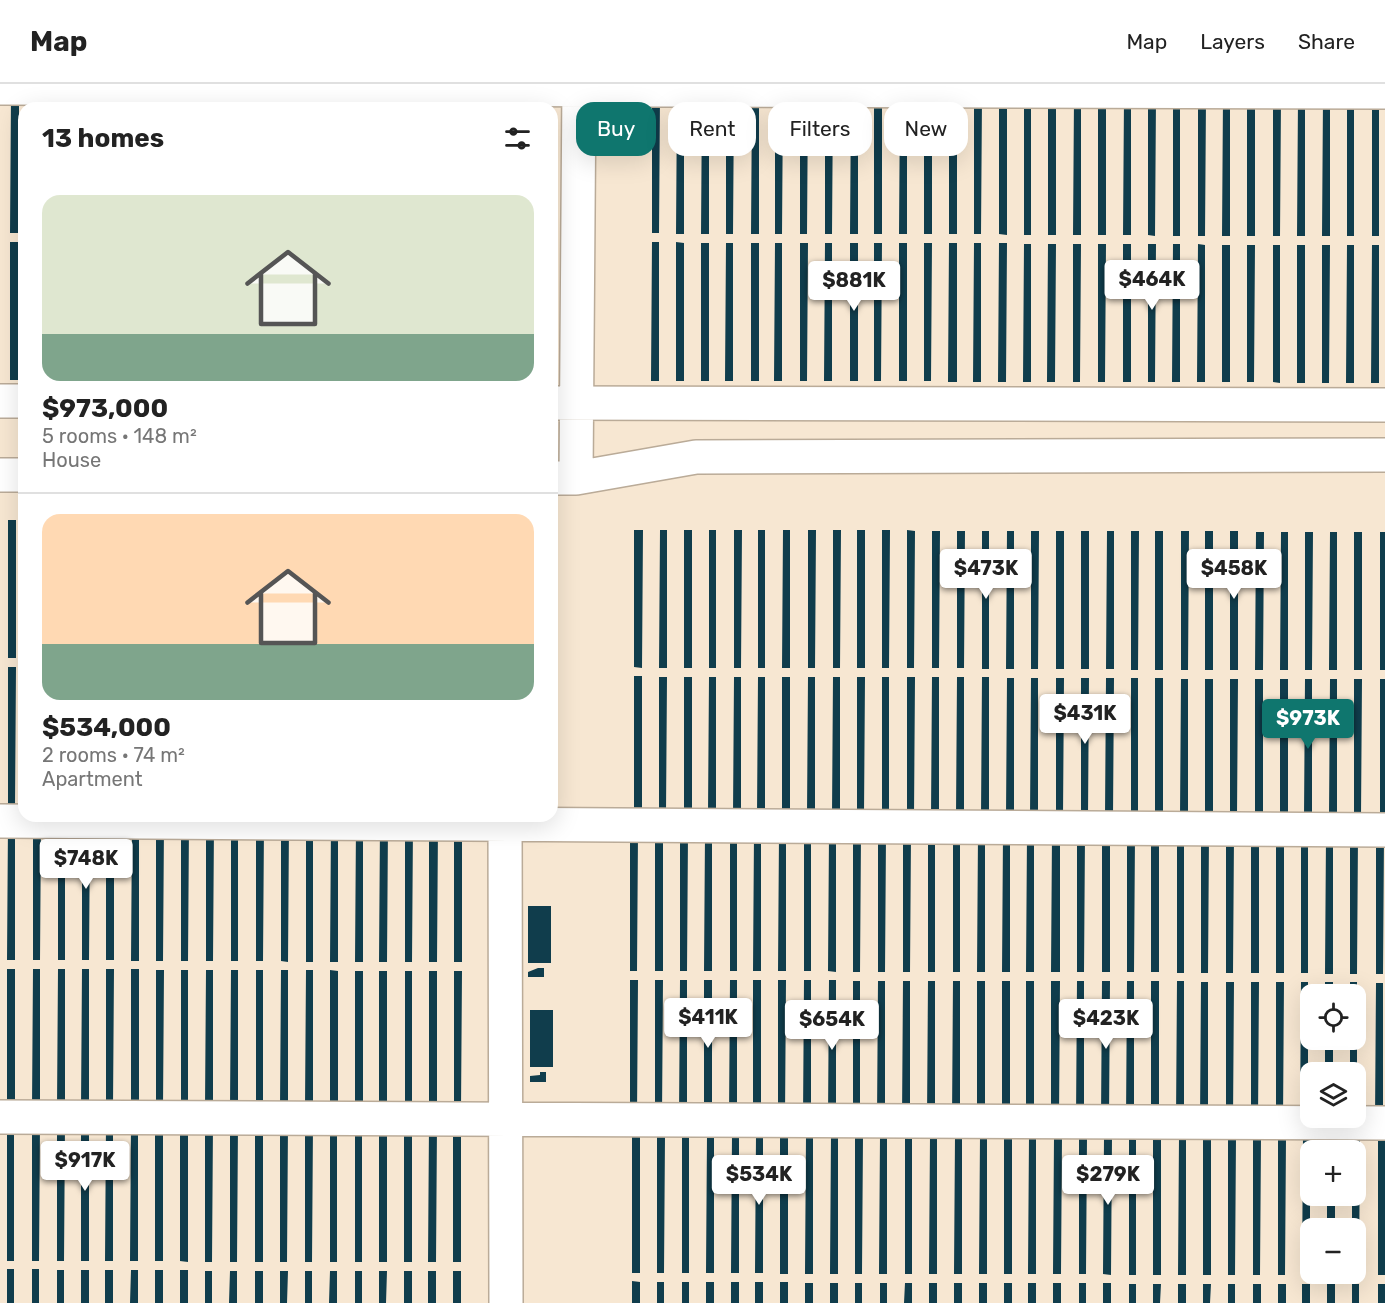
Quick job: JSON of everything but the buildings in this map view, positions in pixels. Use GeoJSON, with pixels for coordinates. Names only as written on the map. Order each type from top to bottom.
{"type":"FeatureCollection","features":[{"type":"Feature","properties":{"kind":"lane"},"geometry":{"type":"LineString","coordinates":[[579,87],[564,403],[564,478],[696,458],[1385,455]]}},
{"type":"Feature","properties":{"kind":"lane"},"geometry":{"type":"LineString","coordinates":[[0,88],[579,87],[1385,92]]}},
{"type":"Feature","properties":{"kind":"lane"},"geometry":{"type":"LineString","coordinates":[[0,401],[18,401]]}},
{"type":"Feature","properties":{"kind":"lane"},"geometry":{"type":"LineString","coordinates":[[564,403],[1385,405]]}},
{"type":"Feature","properties":{"kind":"lane"},"geometry":{"type":"LineString","coordinates":[[0,475],[18,475]]}},
{"type":"Feature","properties":{"kind":"lane"},"geometry":{"type":"LineString","coordinates":[[0,821],[18,821]]}},
{"type":"Feature","properties":{"kind":"lane"},"geometry":{"type":"LineString","coordinates":[[558,821],[1385,830]]}},
{"type":"Feature","properties":{"kind":"lane"},"geometry":{"type":"LineString","coordinates":[[505,822],[506,1303]]}},
{"type":"Feature","properties":{"kind":"lane"},"geometry":{"type":"LineString","coordinates":[[0,1117],[1385,1123]]}}]}
